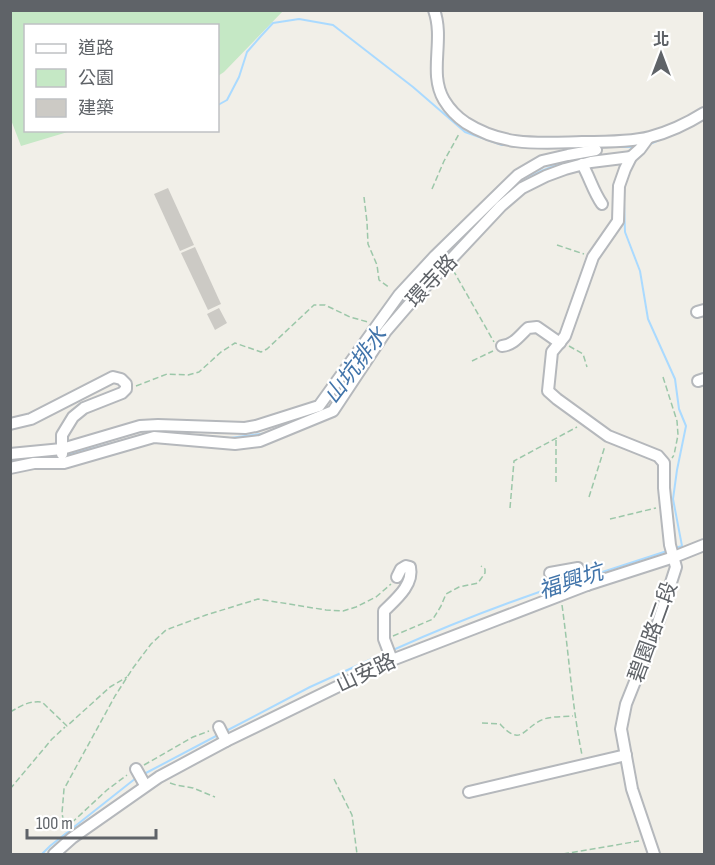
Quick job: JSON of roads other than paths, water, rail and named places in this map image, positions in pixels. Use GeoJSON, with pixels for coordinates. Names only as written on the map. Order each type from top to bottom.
{"type":"FeatureCollection","features":[{"type":"Feature","properties":{"kind":"street"},"geometry":{"type":"LineString","coordinates":[[434,10],[438,31],[437,84],[444,100],[455,116],[479,131],[501,140],[599,146],[648,138],[705,113]]}},
{"type":"Feature","properties":{"kind":"street"},"geometry":{"type":"LineString","coordinates":[[459,134],[466,123]]}},
{"type":"Feature","properties":{"kind":"street"},"geometry":{"type":"LineString","coordinates":[[502,346],[507,346],[516,340],[528,328],[537,327],[560,343],[565,336],[593,257],[618,221],[619,186],[625,170],[632,157],[648,138]]}},
{"type":"Feature","properties":{"kind":"street"},"geometry":{"type":"LineString","coordinates":[[599,146],[587,163],[594,191],[602,204]]}},
{"type":"Feature","properties":{"kind":"street","name":"環寺路"},"geometry":{"type":"LineString","coordinates":[[258,435],[319,406],[383,328],[405,297],[518,175],[542,161],[599,146]]}},
{"type":"Feature","properties":{"kind":"street","name":"環寺路"},"geometry":{"type":"LineString","coordinates":[[440,259],[522,188],[546,176],[587,163],[632,157]]}},
{"type":"Feature","properties":{"kind":"street","name":"環寺路"},"geometry":{"type":"LineString","coordinates":[[10,468],[154,437],[235,444],[333,411],[383,328]]}},
{"type":"Feature","properties":{"kind":"street","name":"碧園路二段"},"geometry":{"type":"LineString","coordinates":[[560,343],[552,352],[548,391],[608,436],[657,456],[664,463],[664,488],[670,545],[676,567],[656,629],[626,704],[621,729],[632,789],[654,855]]}},
{"type":"Feature","properties":{"kind":"street"},"geometry":{"type":"LineString","coordinates":[[10,424],[31,419],[113,377],[121,379],[126,384],[126,389],[122,393],[84,408],[73,417],[62,435],[63,455]]}},
{"type":"Feature","properties":{"kind":"street","name":"環寺路"},"geometry":{"type":"LineString","coordinates":[[10,454],[63,455],[140,426],[245,428],[258,435]]}},
{"type":"Feature","properties":{"kind":"street","name":"山安路"},"geometry":{"type":"LineString","coordinates":[[54,855],[68,834],[145,785],[226,741],[393,660],[587,585],[705,545]]}},
{"type":"Feature","properties":{"kind":"street"},"geometry":{"type":"LineString","coordinates":[[393,660],[384,639],[384,611],[402,593],[408,581],[410,567],[406,566],[401,569],[397,577]]}},
{"type":"Feature","properties":{"kind":"street"},"geometry":{"type":"LineString","coordinates":[[550,573],[578,568],[587,585]]}},
{"type":"Feature","properties":{"kind":"street"},"geometry":{"type":"LineString","coordinates":[[219,727],[226,741]]}},
{"type":"Feature","properties":{"kind":"street"},"geometry":{"type":"LineString","coordinates":[[469,792],[626,755]]}},
{"type":"Feature","properties":{"kind":"street"},"geometry":{"type":"LineString","coordinates":[[136,769],[145,785]]}},
{"type":"Feature","properties":{"kind":"waterway"},"geometry":{"type":"LineString","coordinates":[[219,104],[227,100],[239,77],[247,52],[273,23],[299,19],[333,25],[413,87],[465,132],[502,145],[511,145]]}},
{"type":"Feature","properties":{"kind":"waterway","name":"福興坑"},"geometry":{"type":"LineString","coordinates":[[648,145],[659,140]]}},
{"type":"Feature","properties":{"kind":"waterway"},"geometry":{"type":"LineString","coordinates":[[601,147],[637,147]]}},
{"type":"Feature","properties":{"kind":"waterway","name":"山坑排水"},"geometry":{"type":"LineString","coordinates":[[502,198],[514,187],[541,171],[570,161],[617,154]]}},
{"type":"Feature","properties":{"kind":"waterway","name":"福興坑"},"geometry":{"type":"LineString","coordinates":[[624,202],[625,232],[640,271],[648,319],[675,379],[679,409],[686,426],[673,499],[682,546],[675,548]]}},
{"type":"Feature","properties":{"kind":"waterway","name":"山坑排水"},"geometry":{"type":"LineString","coordinates":[[394,314],[427,273],[489,211]]}},
{"type":"Feature","properties":{"kind":"waterway","name":"山坑排水"},"geometry":{"type":"LineString","coordinates":[[178,434],[230,438],[268,433]]}},
{"type":"Feature","properties":{"kind":"waterway","name":"山坑排水"},"geometry":{"type":"LineString","coordinates":[[67,455],[148,434]]}},
{"type":"Feature","properties":{"kind":"waterway","name":"山坑排水"},"geometry":{"type":"LineString","coordinates":[[40,456],[58,457]]}},
{"type":"Feature","properties":{"kind":"waterway","name":"山坑排水"},"geometry":{"type":"LineString","coordinates":[[10,461],[31,457]]}},
{"type":"Feature","properties":{"kind":"waterway","name":"福興坑"},"geometry":{"type":"LineString","coordinates":[[587,577],[667,551]]}},
{"type":"Feature","properties":{"kind":"waterway","name":"福興坑"},"geometry":{"type":"LineString","coordinates":[[393,650],[438,630],[578,579]]}},
{"type":"Feature","properties":{"kind":"waterway","name":"福興坑"},"geometry":{"type":"LineString","coordinates":[[226,731],[310,687],[385,653]]}},
{"type":"Feature","properties":{"kind":"waterway","name":"福興坑"},"geometry":{"type":"LineString","coordinates":[[144,774],[218,735]]}},
{"type":"Feature","properties":{"kind":"waterway","name":"福興坑"},"geometry":{"type":"LineString","coordinates":[[42,854],[136,778]]}}]}
